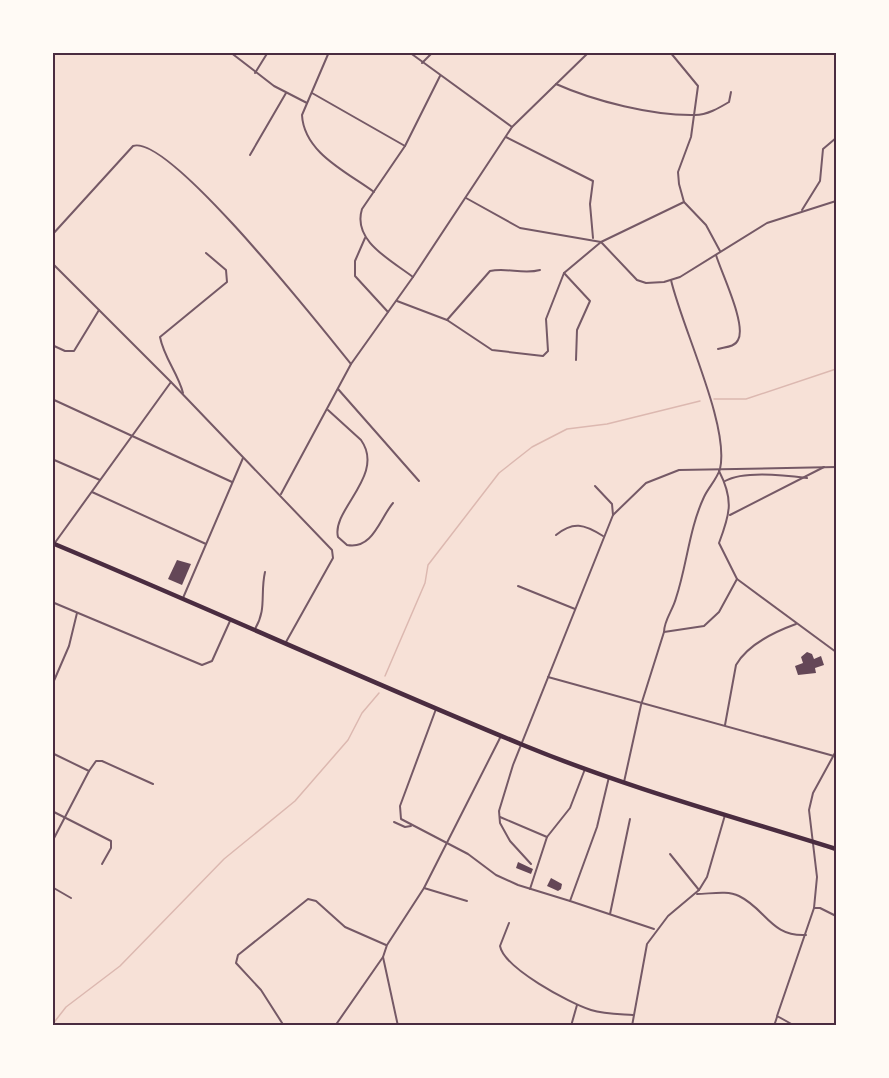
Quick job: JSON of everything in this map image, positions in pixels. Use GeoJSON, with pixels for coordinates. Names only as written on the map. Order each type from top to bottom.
{"type":"FeatureCollection","features":[{"type":"Feature","properties":{"kind":"highway"},"geometry":{"type":"LineString","coordinates":[[53,543],[436,708],[585,769],[837,849]]}},
{"type":"Feature","properties":{"kind":"street"},"geometry":{"type":"LineString","coordinates":[[230,52],[255,73],[286,93],[307,103]]}},
{"type":"Feature","properties":{"kind":"street"},"geometry":{"type":"LineString","coordinates":[[255,73],[268,52]]}},
{"type":"Feature","properties":{"kind":"street"},"geometry":{"type":"LineString","coordinates":[[329,52],[302,115],[303,126],[311,144],[321,154],[374,192]]}},
{"type":"Feature","properties":{"kind":"street"},"geometry":{"type":"LineString","coordinates":[[409,52],[512,126]]}},
{"type":"Feature","properties":{"kind":"street"},"geometry":{"type":"LineString","coordinates":[[422,63],[433,52]]}},
{"type":"Feature","properties":{"kind":"street"},"geometry":{"type":"LineString","coordinates":[[670,52],[685,74],[698,86],[691,137],[678,172],[684,202],[706,225],[721,252]]}},
{"type":"Feature","properties":{"kind":"street"},"geometry":{"type":"LineString","coordinates":[[281,494],[351,364],[397,301],[512,126],[588,53]]}},
{"type":"Feature","properties":{"kind":"street"},"geometry":{"type":"LineString","coordinates":[[413,277],[364,238],[359,220],[362,209],[405,146],[440,75]]}},
{"type":"Feature","properties":{"kind":"street"},"geometry":{"type":"LineString","coordinates":[[556,84],[623,106],[695,115],[714,111],[729,102],[731,92]]}},
{"type":"Feature","properties":{"kind":"street"},"geometry":{"type":"LineString","coordinates":[[250,155],[286,93]]}},
{"type":"Feature","properties":{"kind":"street"},"geometry":{"type":"LineString","coordinates":[[312,93],[405,146]]}},
{"type":"Feature","properties":{"kind":"street"},"geometry":{"type":"LineString","coordinates":[[506,137],[593,181],[590,204],[593,238]]}},
{"type":"Feature","properties":{"kind":"street"},"geometry":{"type":"LineString","coordinates":[[801,210],[820,181],[823,149],[837,138]]}},
{"type":"Feature","properties":{"kind":"street"},"geometry":{"type":"LineString","coordinates":[[52,235],[133,146],[139,144],[145,146],[171,162],[222,213],[351,364]]}},
{"type":"Feature","properties":{"kind":"street"},"geometry":{"type":"LineString","coordinates":[[466,197],[520,228],[541,233],[593,238],[601,242],[638,280],[646,283],[671,280],[767,223],[801,210],[837,201]]}},
{"type":"Feature","properties":{"kind":"street"},"geometry":{"type":"LineString","coordinates":[[397,301],[447,320],[492,350],[546,355],[546,319],[564,273],[601,242],[684,202]]}},
{"type":"Feature","properties":{"kind":"street"},"geometry":{"type":"LineString","coordinates":[[364,238],[355,261],[355,276],[388,312]]}},
{"type":"Feature","properties":{"kind":"street"},"geometry":{"type":"LineString","coordinates":[[183,393],[180,381],[162,349],[160,338],[227,282],[226,270],[206,253]]}},
{"type":"Feature","properties":{"kind":"street"},"geometry":{"type":"LineString","coordinates":[[716,255],[739,319],[740,332],[733,346],[718,349]]}},
{"type":"Feature","properties":{"kind":"street"},"geometry":{"type":"LineString","coordinates":[[52,270],[54,265],[183,393],[243,458],[281,494],[334,554],[286,642]]}},
{"type":"Feature","properties":{"kind":"street"},"geometry":{"type":"LineString","coordinates":[[447,320],[490,271],[528,273],[540,270]]}},
{"type":"Feature","properties":{"kind":"street"},"geometry":{"type":"LineString","coordinates":[[564,273],[590,301],[577,330],[576,360]]}},
{"type":"Feature","properties":{"kind":"street"},"geometry":{"type":"LineString","coordinates":[[624,783],[641,705],[664,626],[676,598],[681,571],[704,497],[719,471],[721,453],[707,387],[677,307],[671,280]]}},
{"type":"Feature","properties":{"kind":"street"},"geometry":{"type":"LineString","coordinates":[[52,345],[65,351],[74,351],[99,310]]}},
{"type":"Feature","properties":{"kind":"street"},"geometry":{"type":"LineString","coordinates":[[53,543],[171,382]]}},
{"type":"Feature","properties":{"kind":"street"},"geometry":{"type":"LineString","coordinates":[[338,389],[419,481]]}},
{"type":"Feature","properties":{"kind":"street"},"geometry":{"type":"LineString","coordinates":[[52,399],[232,482]]}},
{"type":"Feature","properties":{"kind":"street"},"geometry":{"type":"LineString","coordinates":[[328,410],[365,445],[367,464],[362,482],[338,525],[338,537],[348,545],[365,543],[374,534],[381,517],[393,503]]}},
{"type":"Feature","properties":{"kind":"street"},"geometry":{"type":"LineString","coordinates":[[183,598],[243,458]]}},
{"type":"Feature","properties":{"kind":"street"},"geometry":{"type":"LineString","coordinates":[[52,459],[100,480]]}},
{"type":"Feature","properties":{"kind":"street"},"geometry":{"type":"LineString","coordinates":[[730,515],[807,478],[824,467]]}},
{"type":"Feature","properties":{"kind":"street"},"geometry":{"type":"LineString","coordinates":[[531,864],[510,841],[500,823],[499,811],[522,744],[613,515],[624,502],[655,477],[679,470],[837,467]]}},
{"type":"Feature","properties":{"kind":"street"},"geometry":{"type":"LineString","coordinates":[[719,471],[730,501],[730,515],[719,543],[737,579],[837,652]]}},
{"type":"Feature","properties":{"kind":"street"},"geometry":{"type":"LineString","coordinates":[[724,481],[734,476],[777,474],[807,478]]}},
{"type":"Feature","properties":{"kind":"street"},"geometry":{"type":"LineString","coordinates":[[595,486],[612,504],[613,515]]}},
{"type":"Feature","properties":{"kind":"street"},"geometry":{"type":"LineString","coordinates":[[92,492],[206,544]]}},
{"type":"Feature","properties":{"kind":"street"},"geometry":{"type":"LineString","coordinates":[[556,536],[565,528],[578,524],[603,536]]}},
{"type":"Feature","properties":{"kind":"street"},"geometry":{"type":"LineString","coordinates":[[255,629],[263,615],[261,590],[265,572]]}},
{"type":"Feature","properties":{"kind":"street"},"geometry":{"type":"LineString","coordinates":[[664,632],[704,626],[719,612],[737,579]]}},
{"type":"Feature","properties":{"kind":"street"},"geometry":{"type":"LineString","coordinates":[[518,586],[575,609]]}},
{"type":"Feature","properties":{"kind":"street"},"geometry":{"type":"LineString","coordinates":[[52,602],[202,665],[212,661],[231,619]]}},
{"type":"Feature","properties":{"kind":"street"},"geometry":{"type":"LineString","coordinates":[[53,683],[69,646],[77,614]]}},
{"type":"Feature","properties":{"kind":"street"},"geometry":{"type":"LineString","coordinates":[[726,725],[739,659],[775,632],[797,623]]}},
{"type":"Feature","properties":{"kind":"street"},"geometry":{"type":"LineString","coordinates":[[548,677],[641,705],[726,725],[834,756]]}},
{"type":"Feature","properties":{"kind":"street"},"geometry":{"type":"LineString","coordinates":[[436,708],[400,806],[401,819],[468,854],[496,875],[530,889],[656,929]]}},
{"type":"Feature","properties":{"kind":"street"},"geometry":{"type":"LineString","coordinates":[[335,1026],[383,957],[387,945],[424,888],[501,735]]}},
{"type":"Feature","properties":{"kind":"street"},"geometry":{"type":"LineString","coordinates":[[774,1026],[814,908],[817,877],[809,810],[813,792],[837,751]]}},
{"type":"Feature","properties":{"kind":"street"},"geometry":{"type":"LineString","coordinates":[[52,753],[89,771]]}},
{"type":"Feature","properties":{"kind":"street"},"geometry":{"type":"LineString","coordinates":[[52,842],[96,761],[102,760],[153,784]]}},
{"type":"Feature","properties":{"kind":"street"},"geometry":{"type":"LineString","coordinates":[[530,889],[547,837],[570,808],[585,769]]}},
{"type":"Feature","properties":{"kind":"street"},"geometry":{"type":"LineString","coordinates":[[570,901],[597,827],[609,777]]}},
{"type":"Feature","properties":{"kind":"street"},"geometry":{"type":"LineString","coordinates":[[52,811],[111,841],[111,848],[102,864]]}},
{"type":"Feature","properties":{"kind":"street"},"geometry":{"type":"LineString","coordinates":[[632,1026],[647,944],[656,929],[696,894],[707,877],[725,815]]}},
{"type":"Feature","properties":{"kind":"street"},"geometry":{"type":"LineString","coordinates":[[500,817],[547,837]]}},
{"type":"Feature","properties":{"kind":"street"},"geometry":{"type":"LineString","coordinates":[[610,914],[630,819]]}},
{"type":"Feature","properties":{"kind":"street"},"geometry":{"type":"LineString","coordinates":[[394,822],[405,827],[411,826]]}},
{"type":"Feature","properties":{"kind":"street"},"geometry":{"type":"LineString","coordinates":[[670,854],[699,890]]}},
{"type":"Feature","properties":{"kind":"street"},"geometry":{"type":"LineString","coordinates":[[52,887],[71,898]]}},
{"type":"Feature","properties":{"kind":"street"},"geometry":{"type":"LineString","coordinates":[[424,888],[467,902]]}},
{"type":"Feature","properties":{"kind":"street"},"geometry":{"type":"LineString","coordinates":[[696,894],[731,893],[740,896],[778,929],[787,934],[806,935]]}},
{"type":"Feature","properties":{"kind":"street"},"geometry":{"type":"LineString","coordinates":[[284,1026],[261,990],[236,963],[236,959],[308,899],[316,901],[345,927],[387,945]]}},
{"type":"Feature","properties":{"kind":"street"},"geometry":{"type":"LineString","coordinates":[[814,908],[820,908],[837,916]]}},
{"type":"Feature","properties":{"kind":"street"},"geometry":{"type":"LineString","coordinates":[[509,923],[500,946],[507,961],[577,1005],[606,1014],[633,1015]]}},
{"type":"Feature","properties":{"kind":"street"},"geometry":{"type":"LineString","coordinates":[[383,957],[398,1026]]}},
{"type":"Feature","properties":{"kind":"street"},"geometry":{"type":"LineString","coordinates":[[571,1026],[577,1005]]}},
{"type":"Feature","properties":{"kind":"street"},"geometry":{"type":"LineString","coordinates":[[777,1016],[795,1026]]}},
{"type":"Feature","properties":{"kind":"building"},"geometry":{"type":"Polygon","coordinates":[[[177,560],[191,564],[182,585],[168,579],[177,560]]]}},
{"type":"Feature","properties":{"kind":"building"},"geometry":{"type":"Polygon","coordinates":[[[807,652],[812,654],[814,659],[821,656],[824,665],[815,668],[816,673],[798,675],[795,666],[803,663],[801,657],[807,652]]]}},
{"type":"Feature","properties":{"kind":"building"},"geometry":{"type":"Polygon","coordinates":[[[518,862],[533,869],[531,874],[516,868],[518,862]]]}},
{"type":"Feature","properties":{"kind":"building"},"geometry":{"type":"Polygon","coordinates":[[[551,878],[562,884],[561,889],[558,891],[547,886],[551,878]]]}},
{"type":"Feature","properties":{"kind":"waterway"},"geometry":{"type":"LineString","coordinates":[[714,399],[746,399],[836,369]]}},
{"type":"Feature","properties":{"kind":"waterway"},"geometry":{"type":"LineString","coordinates":[[385,676],[425,583],[428,565],[499,473],[532,447],[567,429],[607,424],[700,401]]}},
{"type":"Feature","properties":{"kind":"waterway"},"geometry":{"type":"LineString","coordinates":[[52,1025],[66,1007],[120,966],[224,859],[295,801],[348,740],[362,713],[379,693]]}}]}
